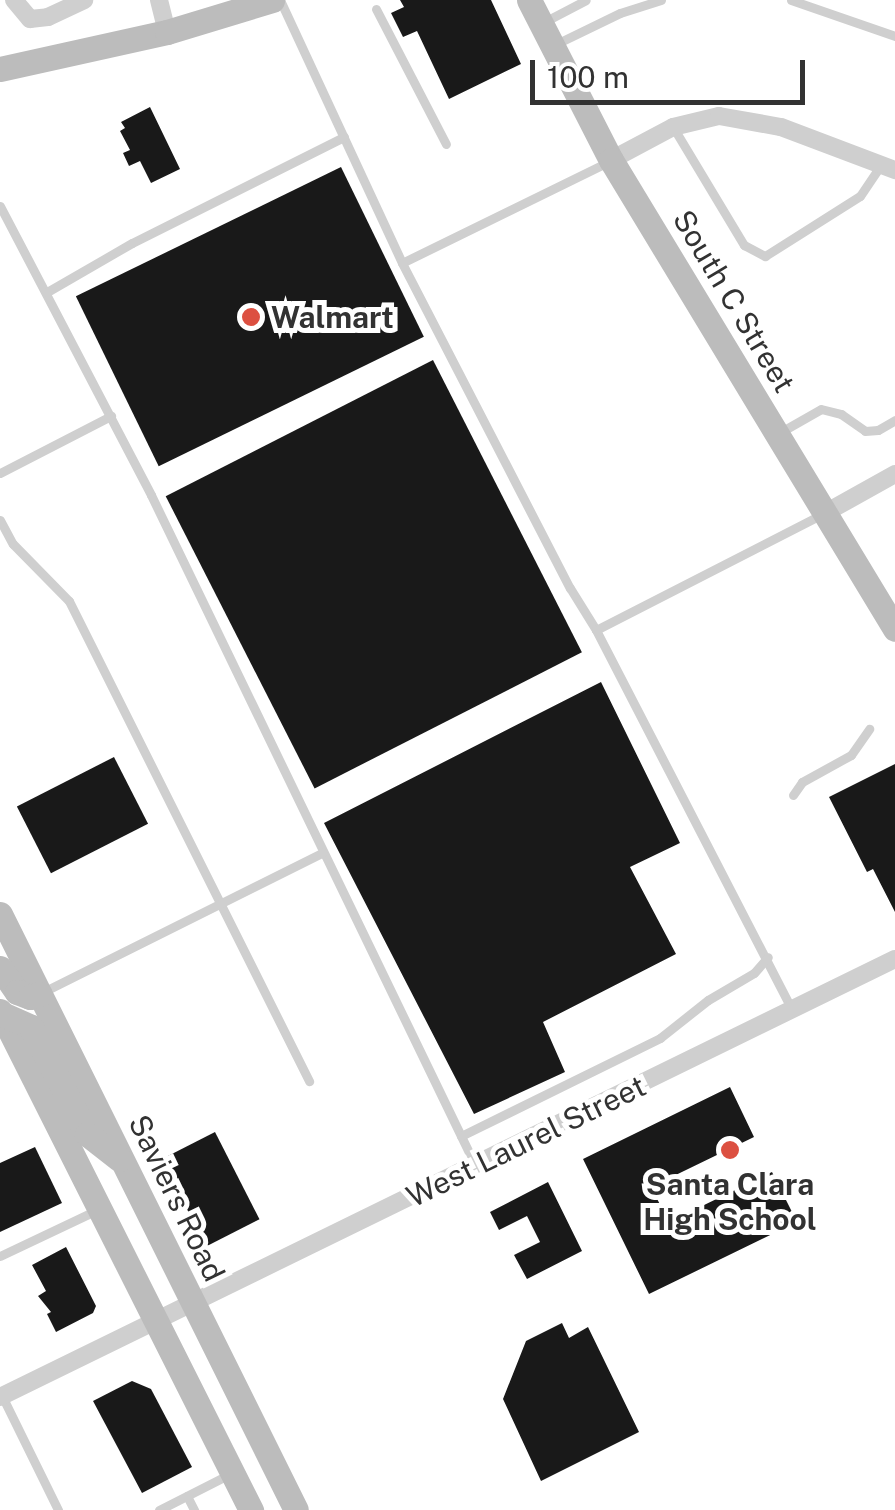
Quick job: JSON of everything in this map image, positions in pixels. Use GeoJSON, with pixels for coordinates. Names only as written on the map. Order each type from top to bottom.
{"type":"FeatureCollection","features":[{"type":"Feature","properties":{"kind":"main road"},"geometry":{"type":"LineString","coordinates":[[0,68],[167,32],[272,0]]}},
{"type":"Feature","properties":{"kind":"main road","name":"South C Street"},"geometry":{"type":"LineString","coordinates":[[529,0],[610,160],[895,629]]}},
{"type":"Feature","properties":{"kind":"main road","name":"Saviers Road"},"geometry":{"type":"LineString","coordinates":[[0,914],[296,1510]]}},
{"type":"Feature","properties":{"kind":"main road"},"geometry":{"type":"LineString","coordinates":[[0,968],[17,992],[30,998],[40,994]]}},
{"type":"Feature","properties":{"kind":"main road"},"geometry":{"type":"LineString","coordinates":[[1,1013],[32,1027],[87,1134],[123,1162]]}},
{"type":"Feature","properties":{"kind":"main road"},"geometry":{"type":"LineString","coordinates":[[1,1013],[252,1510]]}},
{"type":"Feature","properties":{"kind":"street"},"geometry":{"type":"LineString","coordinates":[[14,0],[30,20],[48,17],[84,0]]}},
{"type":"Feature","properties":{"kind":"street"},"geometry":{"type":"LineString","coordinates":[[159,0],[167,32]]}},
{"type":"Feature","properties":{"kind":"street"},"geometry":{"type":"LineString","coordinates":[[610,160],[673,127],[720,116],[749,119],[888,167]]}},
{"type":"Feature","properties":{"kind":"street"},"geometry":{"type":"LineString","coordinates":[[825,513],[895,474]]}},
{"type":"Feature","properties":{"kind":"street","name":"West Laurel Street"},"geometry":{"type":"LineString","coordinates":[[1,1397],[895,959]]}},
{"type":"Feature","properties":{"kind":"lane"},"geometry":{"type":"LineString","coordinates":[[280,0],[402,264],[556,565],[596,630],[768,957],[792,1010]]}},
{"type":"Feature","properties":{"kind":"lane"},"geometry":{"type":"LineString","coordinates":[[546,35],[586,0]]}},
{"type":"Feature","properties":{"kind":"lane"},"geometry":{"type":"LineString","coordinates":[[546,35],[661,0]]}},
{"type":"Feature","properties":{"kind":"lane"},"geometry":{"type":"LineString","coordinates":[[791,0],[895,36]]}},
{"type":"Feature","properties":{"kind":"lane"},"geometry":{"type":"LineString","coordinates":[[376,10],[446,144]]}},
{"type":"Feature","properties":{"kind":"lane"},"geometry":{"type":"LineString","coordinates":[[673,127],[744,245],[765,256],[860,196],[888,167]]}},
{"type":"Feature","properties":{"kind":"lane"},"geometry":{"type":"LineString","coordinates":[[47,292],[132,243],[344,137]]}},
{"type":"Feature","properties":{"kind":"lane"},"geometry":{"type":"LineString","coordinates":[[402,264],[610,160]]}},
{"type":"Feature","properties":{"kind":"lane"},"geometry":{"type":"LineString","coordinates":[[0,206],[111,416],[476,1165]]}},
{"type":"Feature","properties":{"kind":"lane"},"geometry":{"type":"LineString","coordinates":[[777,435],[821,409],[840,414],[865,431],[878,430],[895,420]]}},
{"type":"Feature","properties":{"kind":"lane"},"geometry":{"type":"LineString","coordinates":[[0,472],[111,416]]}},
{"type":"Feature","properties":{"kind":"lane"},"geometry":{"type":"LineString","coordinates":[[596,630],[825,513]]}},
{"type":"Feature","properties":{"kind":"lane"},"geometry":{"type":"LineString","coordinates":[[0,520],[13,544],[68,601],[309,1080]]}},
{"type":"Feature","properties":{"kind":"lane"},"geometry":{"type":"LineString","coordinates":[[794,795],[802,782],[851,755],[869,729]]}},
{"type":"Feature","properties":{"kind":"lane"},"geometry":{"type":"LineString","coordinates":[[40,994],[322,853]]}},
{"type":"Feature","properties":{"kind":"lane"},"geometry":{"type":"LineString","coordinates":[[461,1136],[660,1038],[708,1000],[754,972],[768,957]]}},
{"type":"Feature","properties":{"kind":"lane"},"geometry":{"type":"LineString","coordinates":[[0,1256],[100,1209]]}},
{"type":"Feature","properties":{"kind":"lane"},"geometry":{"type":"LineString","coordinates":[[1,1397],[58,1510]]}},
{"type":"Feature","properties":{"kind":"lane"},"geometry":{"type":"LineString","coordinates":[[159,1510],[233,1473]]}},
{"type":"Feature","properties":{"kind":"lane"},"geometry":{"type":"LineString","coordinates":[[187,1496],[194,1510]]}},
{"type":"Feature","properties":{"kind":"building"},"geometry":{"type":"Polygon","coordinates":[[[400,0],[491,0],[521,64],[449,99],[417,31],[403,37],[391,13],[404,7],[400,0]]]}},
{"type":"Feature","properties":{"kind":"building"},"geometry":{"type":"Polygon","coordinates":[[[150,107],[180,169],[151,183],[140,161],[129,166],[123,153],[130,150],[120,131],[125,128],[121,122],[150,107]]]}},
{"type":"Feature","properties":{"kind":"building","name":"Walmart"},"geometry":{"type":"Polygon","coordinates":[[[341,167],[424,337],[159,466],[76,296],[341,167]]]}},
{"type":"Feature","properties":{"kind":"building"},"geometry":{"type":"Polygon","coordinates":[[[433,360],[582,652],[315,788],[166,496],[433,360]]]}},
{"type":"Feature","properties":{"kind":"building"},"geometry":{"type":"Polygon","coordinates":[[[601,682],[680,843],[630,867],[676,954],[543,1022],[565,1072],[474,1114],[324,823],[601,682]]]}},
{"type":"Feature","properties":{"kind":"building"},"geometry":{"type":"Polygon","coordinates":[[[114,757],[148,824],[51,873],[17,806],[114,757]]]}},
{"type":"Feature","properties":{"kind":"building"},"geometry":{"type":"Polygon","coordinates":[[[895,764],[895,912],[873,869],[867,872],[829,797],[895,764]]]}},
{"type":"Feature","properties":{"kind":"building"},"geometry":{"type":"Polygon","coordinates":[[[730,1087],[754,1137],[651,1187],[669,1222],[772,1172],[797,1222],[649,1294],[583,1159],[730,1087]]]}},
{"type":"Feature","properties":{"kind":"building"},"geometry":{"type":"Polygon","coordinates":[[[215,1132],[259,1219],[206,1247],[162,1159],[215,1132]]]}},
{"type":"Feature","properties":{"kind":"building"},"geometry":{"type":"Polygon","coordinates":[[[35,1147],[62,1203],[0,1232],[0,1163],[35,1147]]]}},
{"type":"Feature","properties":{"kind":"building"},"geometry":{"type":"Polygon","coordinates":[[[548,1182],[582,1251],[527,1279],[514,1255],[540,1242],[527,1216],[499,1230],[490,1212],[548,1182]]]}},
{"type":"Feature","properties":{"kind":"building"},"geometry":{"type":"Polygon","coordinates":[[[66,1247],[96,1306],[93,1313],[56,1332],[47,1314],[51,1312],[38,1296],[46,1291],[32,1265],[66,1247]]]}},
{"type":"Feature","properties":{"kind":"building"},"geometry":{"type":"Polygon","coordinates":[[[562,1323],[569,1338],[588,1327],[639,1432],[541,1481],[503,1399],[526,1341],[562,1323]]]}},
{"type":"Feature","properties":{"kind":"building"},"geometry":{"type":"Polygon","coordinates":[[[132,1381],[151,1389],[192,1467],[142,1493],[93,1401],[132,1381]]]}},
{"type":"Feature","properties":{"kind":"place","name":"Walmart"},"geometry":{"type":"Point","coordinates":[251,317]}},
{"type":"Feature","properties":{"kind":"place","name":"Santa Clara High School"},"geometry":{"type":"Point","coordinates":[730,1150]}}]}
